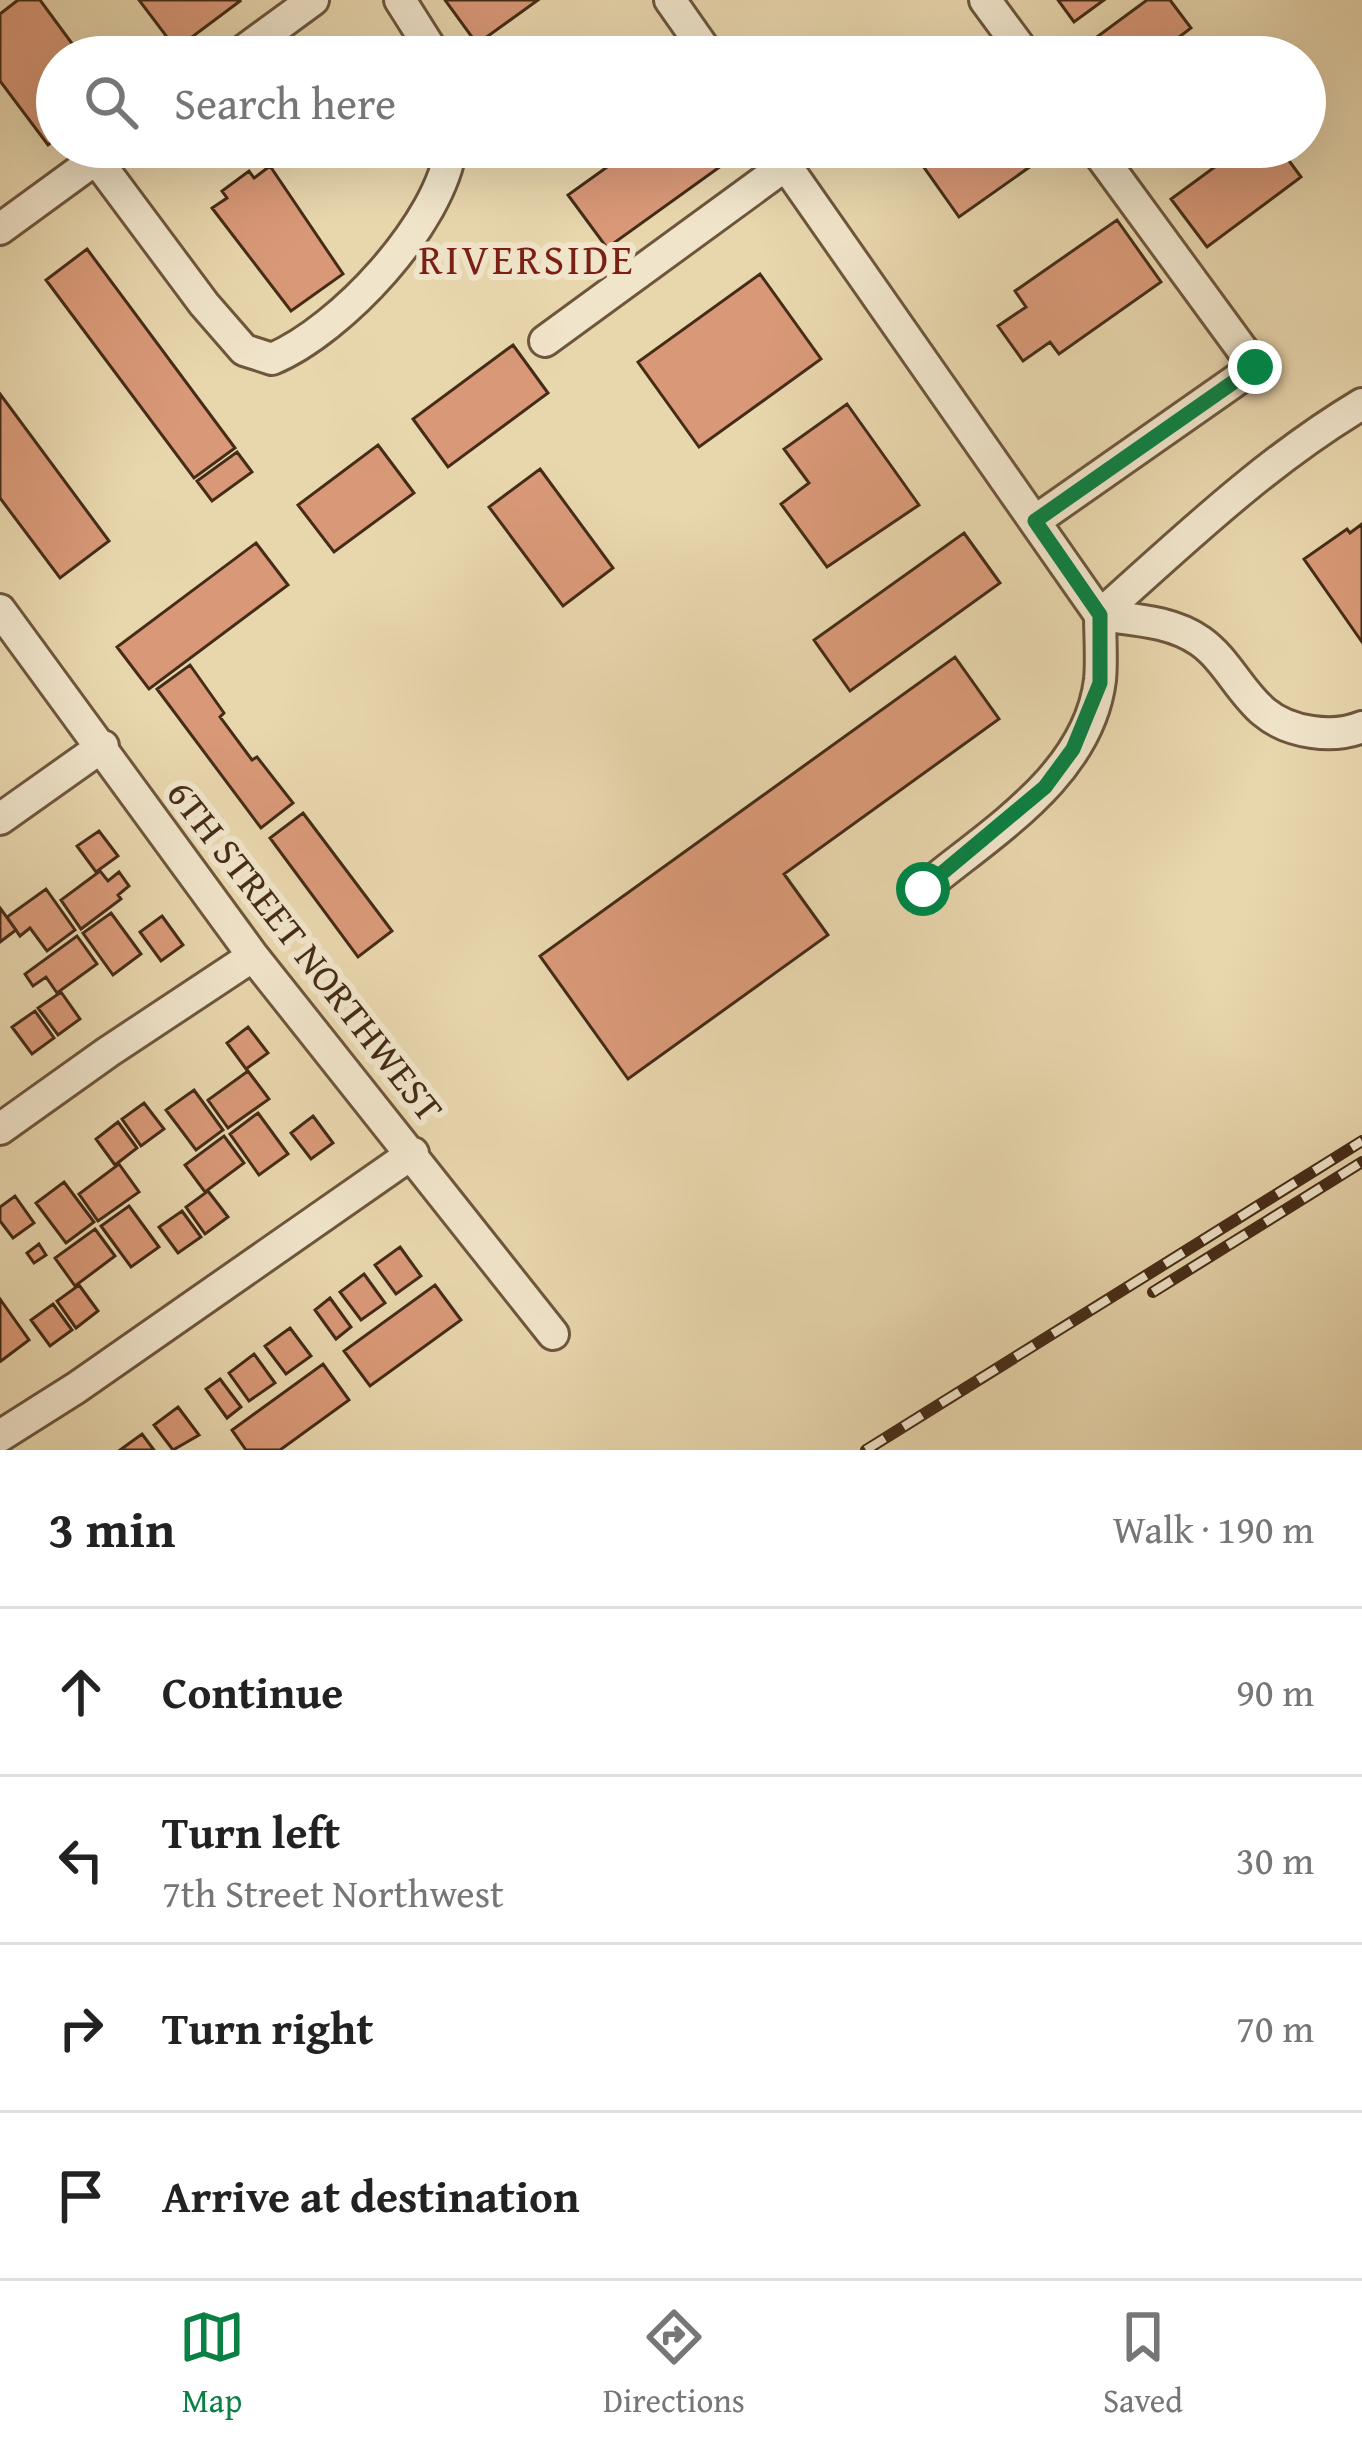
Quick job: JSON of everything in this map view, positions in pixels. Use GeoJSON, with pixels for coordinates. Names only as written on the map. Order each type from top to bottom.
{"type":"FeatureCollection","features":[{"type":"Feature","properties":{"kind":"street"},"geometry":{"type":"LineString","coordinates":[[264,36],[313,0]]}},
{"type":"Feature","properties":{"kind":"street"},"geometry":{"type":"LineString","coordinates":[[400,0],[423,36]]}},
{"type":"Feature","properties":{"kind":"street"},"geometry":{"type":"LineString","coordinates":[[670,0],[695,36]]}},
{"type":"Feature","properties":{"kind":"street"},"geometry":{"type":"LineString","coordinates":[[985,0],[1012,36]]}},
{"type":"Feature","properties":{"kind":"street"},"geometry":{"type":"LineString","coordinates":[[0,230],[84,168]]}},
{"type":"Feature","properties":{"kind":"street"},"geometry":{"type":"LineString","coordinates":[[114,168],[204,304],[244,350],[272,359],[300,347],[391,266],[448,168]]}},
{"type":"Feature","properties":{"kind":"street"},"geometry":{"type":"LineString","coordinates":[[545,341],[764,168]]}},
{"type":"Feature","properties":{"kind":"street"},"geometry":{"type":"LineString","coordinates":[[787,168],[1100,615],[1100,683],[1073,749],[1045,787],[923,889]]}},
{"type":"Feature","properties":{"kind":"street"},"geometry":{"type":"LineString","coordinates":[[1035,521],[1255,367],[1109,168]]}},
{"type":"Feature","properties":{"kind":"street"},"geometry":{"type":"LineString","coordinates":[[1100,615],[1242,488],[1312,434],[1362,404]]}},
{"type":"Feature","properties":{"kind":"street","name":"6TH STREET NORTHWEST"},"geometry":{"type":"LineString","coordinates":[[0,610],[253,956],[553,1334]]}},
{"type":"Feature","properties":{"kind":"street"},"geometry":{"type":"LineString","coordinates":[[1100,615],[1167,624],[1203,642],[1266,714],[1308,731],[1341,736],[1362,728]]}},
{"type":"Feature","properties":{"kind":"street"},"geometry":{"type":"LineString","coordinates":[[0,819],[103,746]]}},
{"type":"Feature","properties":{"kind":"street"},"geometry":{"type":"LineString","coordinates":[[0,1129],[253,956]]}},
{"type":"Feature","properties":{"kind":"street"},"geometry":{"type":"LineString","coordinates":[[0,1436],[413,1153]]}},
{"type":"Feature","properties":{"kind":"building"},"geometry":{"type":"Polygon","coordinates":[[[18,0],[40,0],[67,36],[36,36],[36,129],[0,81],[0,14],[18,0]]]}},
{"type":"Feature","properties":{"kind":"building"},"geometry":{"type":"Polygon","coordinates":[[[139,0],[240,1],[193,36],[166,36],[139,0]]]}},
{"type":"Feature","properties":{"kind":"building"},"geometry":{"type":"Polygon","coordinates":[[[445,0],[538,0],[488,36],[471,36],[445,0]]]}},
{"type":"Feature","properties":{"kind":"building"},"geometry":{"type":"Polygon","coordinates":[[[1058,0],[1104,0],[1074,22],[1058,0]]]}},
{"type":"Feature","properties":{"kind":"building"},"geometry":{"type":"Polygon","coordinates":[[[1147,0],[1170,0],[1191,28],[1181,36],[1098,36],[1147,0]]]}},
{"type":"Feature","properties":{"kind":"building"},"geometry":{"type":"Polygon","coordinates":[[[271,168],[343,274],[291,311],[212,208],[227,198],[222,191],[249,171],[254,178],[271,168]]]}},
{"type":"Feature","properties":{"kind":"building"},"geometry":{"type":"Polygon","coordinates":[[[606,168],[718,168],[607,248],[568,195],[606,168]]]}},
{"type":"Feature","properties":{"kind":"building"},"geometry":{"type":"Polygon","coordinates":[[[924,168],[1028,168],[959,217],[924,168]]]}},
{"type":"Feature","properties":{"kind":"building"},"geometry":{"type":"Polygon","coordinates":[[[1213,168],[1294,168],[1301,177],[1207,247],[1171,199],[1213,168]]]}},
{"type":"Feature","properties":{"kind":"building"},"geometry":{"type":"Polygon","coordinates":[[[1117,220],[1161,282],[1059,354],[1050,342],[1023,361],[998,326],[1026,307],[1015,291],[1117,220]]]}},
{"type":"Feature","properties":{"kind":"building"},"geometry":{"type":"Polygon","coordinates":[[[87,249],[235,448],[194,478],[46,280],[87,249]]]}},
{"type":"Feature","properties":{"kind":"building"},"geometry":{"type":"Polygon","coordinates":[[[760,274],[821,359],[699,447],[638,362],[760,274]]]}},
{"type":"Feature","properties":{"kind":"building"},"geometry":{"type":"Polygon","coordinates":[[[513,345],[548,393],[448,467],[413,419],[513,345]]]}},
{"type":"Feature","properties":{"kind":"building"},"geometry":{"type":"Polygon","coordinates":[[[0,394],[109,541],[60,578],[0,498],[0,394]]]}},
{"type":"Feature","properties":{"kind":"building"},"geometry":{"type":"Polygon","coordinates":[[[847,404],[919,505],[827,567],[781,504],[809,483],[784,449],[847,404]]]}},
{"type":"Feature","properties":{"kind":"building"},"geometry":{"type":"Polygon","coordinates":[[[378,445],[414,493],[334,552],[298,505],[378,445]]]}},
{"type":"Feature","properties":{"kind":"building"},"geometry":{"type":"Polygon","coordinates":[[[237,452],[252,472],[212,501],[197,481],[237,452]]]}},
{"type":"Feature","properties":{"kind":"building"},"geometry":{"type":"Polygon","coordinates":[[[540,469],[613,568],[563,606],[489,507],[540,469]]]}},
{"type":"Feature","properties":{"kind":"building"},"geometry":{"type":"Polygon","coordinates":[[[1362,524],[1362,642],[1304,559],[1362,524]]]}},
{"type":"Feature","properties":{"kind":"building"},"geometry":{"type":"Polygon","coordinates":[[[964,533],[1000,583],[850,691],[814,640],[964,533]]]}},
{"type":"Feature","properties":{"kind":"building"},"geometry":{"type":"Polygon","coordinates":[[[256,543],[288,585],[149,689],[117,647],[256,543]]]}},
{"type":"Feature","properties":{"kind":"building"},"geometry":{"type":"Polygon","coordinates":[[[955,657],[999,719],[784,874],[828,935],[628,1079],[540,956],[955,657]]]}},
{"type":"Feature","properties":{"kind":"building"},"geometry":{"type":"Polygon","coordinates":[[[190,665],[252,760],[257,757],[293,803],[261,828],[157,689],[190,665]]]}},
{"type":"Feature","properties":{"kind":"building"},"geometry":{"type":"Polygon","coordinates":[[[303,813],[392,931],[358,957],[270,838],[303,813]]]}},
{"type":"Feature","properties":{"kind":"building"},"geometry":{"type":"Polygon","coordinates":[[[99,831],[118,856],[96,872],[77,846],[99,831]]]}},
{"type":"Feature","properties":{"kind":"building"},"geometry":{"type":"Polygon","coordinates":[[[100,871],[108,881],[119,872],[129,886],[118,895],[121,899],[81,929],[61,900],[100,871]]]}},
{"type":"Feature","properties":{"kind":"building"},"geometry":{"type":"Polygon","coordinates":[[[46,889],[75,930],[47,951],[30,928],[20,936],[7,917],[46,889]]]}},
{"type":"Feature","properties":{"kind":"building"},"geometry":{"type":"Polygon","coordinates":[[[0,908],[16,930],[0,942],[0,908]]]}},
{"type":"Feature","properties":{"kind":"building"},"geometry":{"type":"Polygon","coordinates":[[[111,913],[141,954],[113,975],[83,933],[111,913]]]}},
{"type":"Feature","properties":{"kind":"building"},"geometry":{"type":"Polygon","coordinates":[[[162,916],[183,945],[161,961],[140,932],[162,916]]]}},
{"type":"Feature","properties":{"kind":"building"},"geometry":{"type":"Polygon","coordinates":[[[77,936],[97,964],[57,993],[46,977],[33,986],[25,974],[77,936]]]}},
{"type":"Feature","properties":{"kind":"building"},"geometry":{"type":"Polygon","coordinates":[[[61,992],[80,1019],[58,1035],[38,1008],[61,992]]]}},
{"type":"Feature","properties":{"kind":"building"},"geometry":{"type":"Polygon","coordinates":[[[35,1011],[54,1038],[32,1054],[12,1027],[35,1011]]]}},
{"type":"Feature","properties":{"kind":"building"},"geometry":{"type":"Polygon","coordinates":[[[248,1027],[268,1053],[246,1069],[227,1043],[248,1027]]]}},
{"type":"Feature","properties":{"kind":"building"},"geometry":{"type":"Polygon","coordinates":[[[248,1071],[269,1099],[228,1128],[208,1100],[248,1071]]]}},
{"type":"Feature","properties":{"kind":"building"},"geometry":{"type":"Polygon","coordinates":[[[194,1090],[223,1130],[196,1150],[166,1110],[194,1090]]]}},
{"type":"Feature","properties":{"kind":"building"},"geometry":{"type":"Polygon","coordinates":[[[144,1103],[164,1129],[141,1146],[122,1119],[144,1103]]]}},
{"type":"Feature","properties":{"kind":"building"},"geometry":{"type":"Polygon","coordinates":[[[258,1113],[288,1154],[259,1175],[230,1134],[258,1113]]]}},
{"type":"Feature","properties":{"kind":"building"},"geometry":{"type":"Polygon","coordinates":[[[313,1116],[333,1143],[311,1159],[291,1133],[313,1116]]]}},
{"type":"Feature","properties":{"kind":"building"},"geometry":{"type":"Polygon","coordinates":[[[118,1122],[137,1148],[115,1165],[96,1139],[118,1122]]]}},
{"type":"Feature","properties":{"kind":"building"},"geometry":{"type":"Polygon","coordinates":[[[224,1136],[244,1163],[205,1192],[185,1165],[224,1136]]]}},
{"type":"Feature","properties":{"kind":"building"},"geometry":{"type":"Polygon","coordinates":[[[119,1164],[139,1192],[98,1221],[79,1194],[119,1164]]]}},
{"type":"Feature","properties":{"kind":"building"},"geometry":{"type":"Polygon","coordinates":[[[64,1182],[94,1222],[66,1243],[36,1203],[64,1182]]]}},
{"type":"Feature","properties":{"kind":"building"},"geometry":{"type":"Polygon","coordinates":[[[208,1191],[228,1217],[205,1234],[186,1207],[208,1191]]]}},
{"type":"Feature","properties":{"kind":"building"},"geometry":{"type":"Polygon","coordinates":[[[15,1196],[34,1223],[13,1238],[0,1221],[0,1207],[15,1196]]]}},
{"type":"Feature","properties":{"kind":"building"},"geometry":{"type":"Polygon","coordinates":[[[129,1206],[159,1247],[131,1267],[101,1226],[129,1206]]]}},
{"type":"Feature","properties":{"kind":"building"},"geometry":{"type":"Polygon","coordinates":[[[182,1211],[201,1237],[178,1253],[159,1227],[182,1211]]]}},
{"type":"Feature","properties":{"kind":"building"},"geometry":{"type":"Polygon","coordinates":[[[95,1229],[115,1256],[75,1286],[55,1258],[95,1229]]]}},
{"type":"Feature","properties":{"kind":"building"},"geometry":{"type":"Polygon","coordinates":[[[39,1244],[46,1255],[34,1263],[27,1253],[39,1244]]]}},
{"type":"Feature","properties":{"kind":"building"},"geometry":{"type":"Polygon","coordinates":[[[400,1247],[421,1276],[396,1294],[375,1265],[400,1247]]]}},
{"type":"Feature","properties":{"kind":"building"},"geometry":{"type":"Polygon","coordinates":[[[364,1274],[385,1303],[361,1320],[340,1292],[364,1274]]]}},
{"type":"Feature","properties":{"kind":"building"},"geometry":{"type":"Polygon","coordinates":[[[79,1285],[98,1311],[76,1328],[57,1301],[79,1285]]]}},
{"type":"Feature","properties":{"kind":"building"},"geometry":{"type":"Polygon","coordinates":[[[435,1285],[461,1320],[370,1386],[344,1351],[435,1285]]]}},
{"type":"Feature","properties":{"kind":"building"},"geometry":{"type":"Polygon","coordinates":[[[330,1298],[351,1327],[336,1339],[315,1310],[330,1298]]]}},
{"type":"Feature","properties":{"kind":"building"},"geometry":{"type":"Polygon","coordinates":[[[0,1299],[29,1340],[1,1361],[0,1359],[0,1299]]]}},
{"type":"Feature","properties":{"kind":"building"},"geometry":{"type":"Polygon","coordinates":[[[53,1304],[72,1330],[50,1346],[31,1320],[53,1304]]]}},
{"type":"Feature","properties":{"kind":"building"},"geometry":{"type":"Polygon","coordinates":[[[290,1328],[311,1356],[286,1374],[265,1346],[290,1328]]]}},
{"type":"Feature","properties":{"kind":"building"},"geometry":{"type":"Polygon","coordinates":[[[254,1354],[275,1383],[249,1401],[229,1373],[254,1354]]]}},
{"type":"Feature","properties":{"kind":"building"},"geometry":{"type":"Polygon","coordinates":[[[323,1364],[349,1400],[280,1450],[246,1450],[232,1430],[323,1364]]]}},
{"type":"Feature","properties":{"kind":"building"},"geometry":{"type":"Polygon","coordinates":[[[220,1379],[241,1407],[227,1418],[206,1389],[220,1379]]]}},
{"type":"Feature","properties":{"kind":"building"},"geometry":{"type":"Polygon","coordinates":[[[178,1407],[199,1435],[173,1450],[154,1425],[178,1407]]]}},
{"type":"Feature","properties":{"kind":"building"},"geometry":{"type":"Polygon","coordinates":[[[142,1434],[154,1450],[120,1450],[142,1434]]]}},
{"type":"Feature","properties":{"kind":"railway"},"geometry":{"type":"LineString","coordinates":[[866,1450],[1362,1141]]}},
{"type":"Feature","properties":{"kind":"railway"},"geometry":{"type":"LineString","coordinates":[[1153,1292],[1362,1162]]}},
{"type":"Feature","properties":{"kind":"district","name":"RIVERSIDE"},"geometry":{"type":"Point","coordinates":[527,258]}},
{"type":"Feature","properties":{"kind":"route"},"geometry":{"type":"LineString","coordinates":[[923,889],[1045,787],[1073,749],[1100,683],[1100,615],[1035,521],[1255,367]]}}]}
